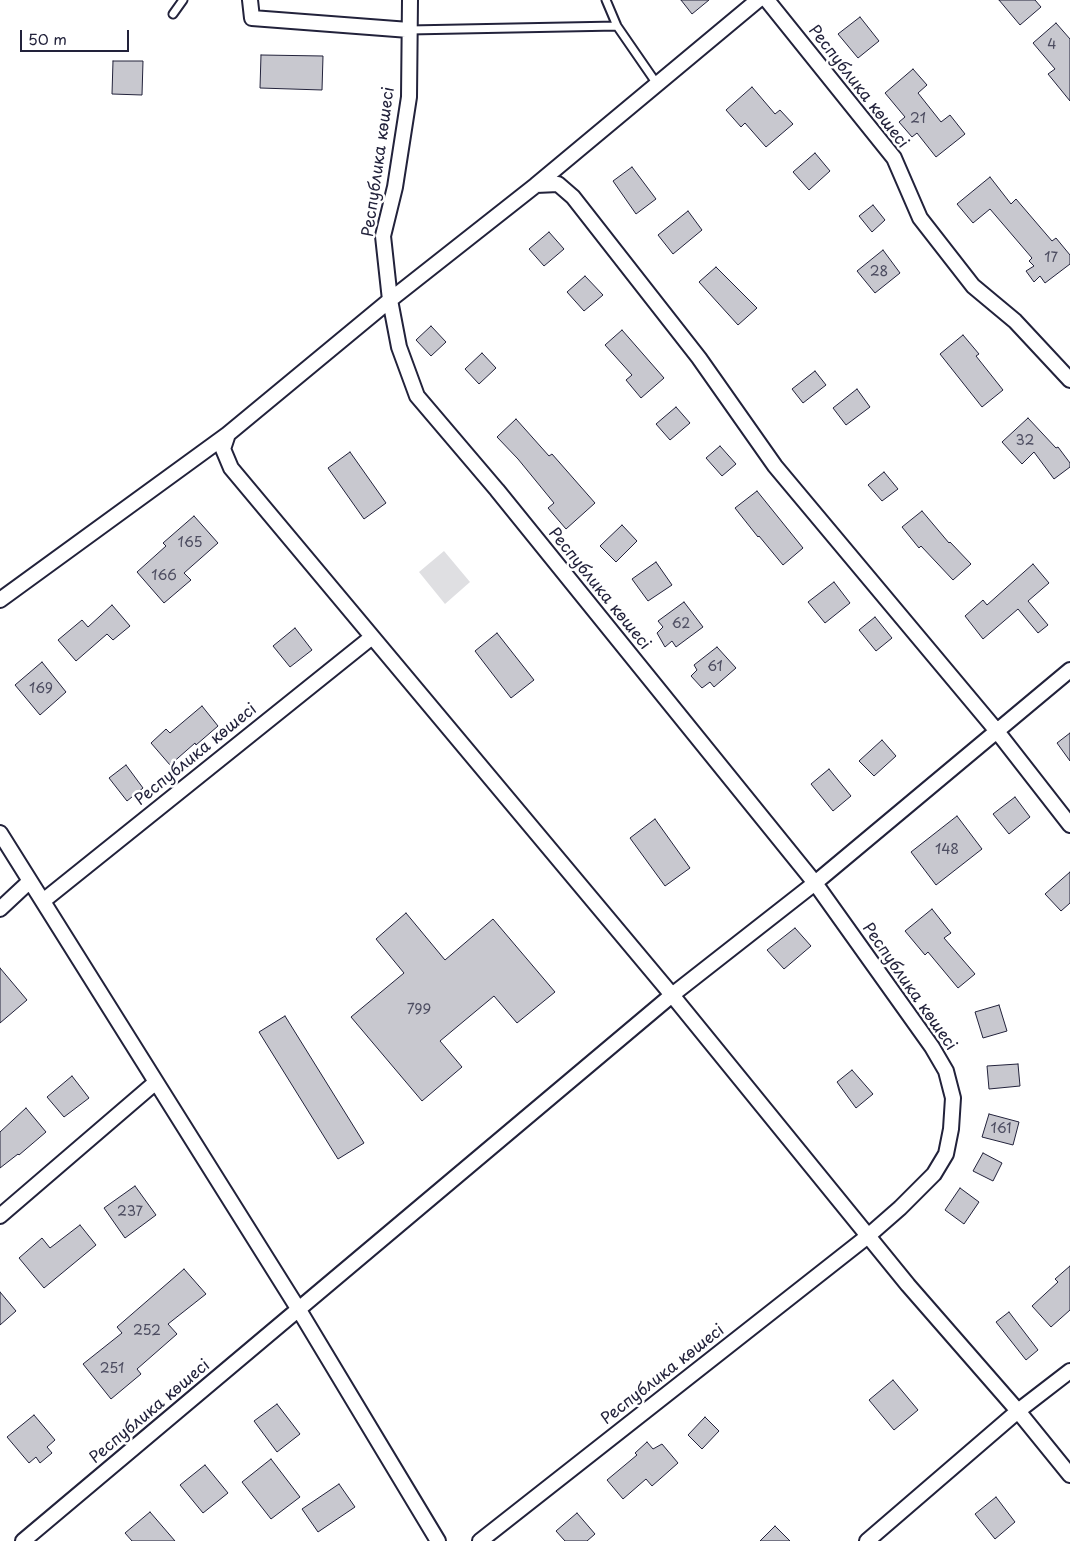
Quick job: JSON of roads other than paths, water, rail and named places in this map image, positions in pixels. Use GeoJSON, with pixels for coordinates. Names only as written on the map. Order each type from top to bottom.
{"type":"FeatureCollection","features":[{"type":"Feature","properties":{"kind":"street"},"geometry":{"type":"LineString","coordinates":[[250,0],[252,18],[409,30]]}},
{"type":"Feature","properties":{"kind":"street","name":"Республика көшесі"},"geometry":{"type":"LineString","coordinates":[[410,0],[408,97],[395,187],[383,236],[390,300],[399,346],[417,396],[497,490],[815,883],[932,1047],[946,1071],[953,1098],[951,1129],[946,1154],[934,1174],[900,1208],[868,1236],[480,1541]]}},
{"type":"Feature","properties":{"kind":"street"},"geometry":{"type":"LineString","coordinates":[[0,600],[228,434],[390,300],[536,185],[758,0]]}},
{"type":"Feature","properties":{"kind":"street","name":"Республика көшесі"},"geometry":{"type":"LineString","coordinates":[[767,0],[894,158],[920,218],[973,286],[1015,321],[1070,380]]}},
{"type":"Feature","properties":{"kind":"street"},"geometry":{"type":"LineString","coordinates":[[536,185],[558,184],[573,197],[699,358],[775,466],[996,730],[1070,825]]}},
{"type":"Feature","properties":{"kind":"street"},"geometry":{"type":"LineString","coordinates":[[228,434],[224,450],[231,468],[672,995],[908,1285],[1018,1411],[1070,1475]]}},
{"type":"Feature","properties":{"kind":"street","name":"Республика көшесі"},"geometry":{"type":"LineString","coordinates":[[43,901],[372,637]]}},
{"type":"Feature","properties":{"kind":"street","name":"Республика көшесі"},"geometry":{"type":"LineString","coordinates":[[23,1541],[672,995],[815,883],[1070,670]]}},
{"type":"Feature","properties":{"kind":"street"},"geometry":{"type":"LineString","coordinates":[[0,833],[299,1310],[438,1541]]}},
{"type":"Feature","properties":{"kind":"street"},"geometry":{"type":"LineString","coordinates":[[0,909],[30,881]]}},
{"type":"Feature","properties":{"kind":"street"},"geometry":{"type":"LineString","coordinates":[[0,1216],[156,1082]]}},
{"type":"Feature","properties":{"kind":"street"},"geometry":{"type":"LineString","coordinates":[[867,1541],[1018,1411],[1070,1371]]}},
{"type":"Feature","properties":{"kind":"lane"},"geometry":{"type":"LineString","coordinates":[[173,14],[183,0]]}},
{"type":"Feature","properties":{"kind":"lane"},"geometry":{"type":"LineString","coordinates":[[606,0],[617,26],[657,84]]}},
{"type":"Feature","properties":{"kind":"lane"},"geometry":{"type":"LineString","coordinates":[[409,30],[617,26]]}}]}
